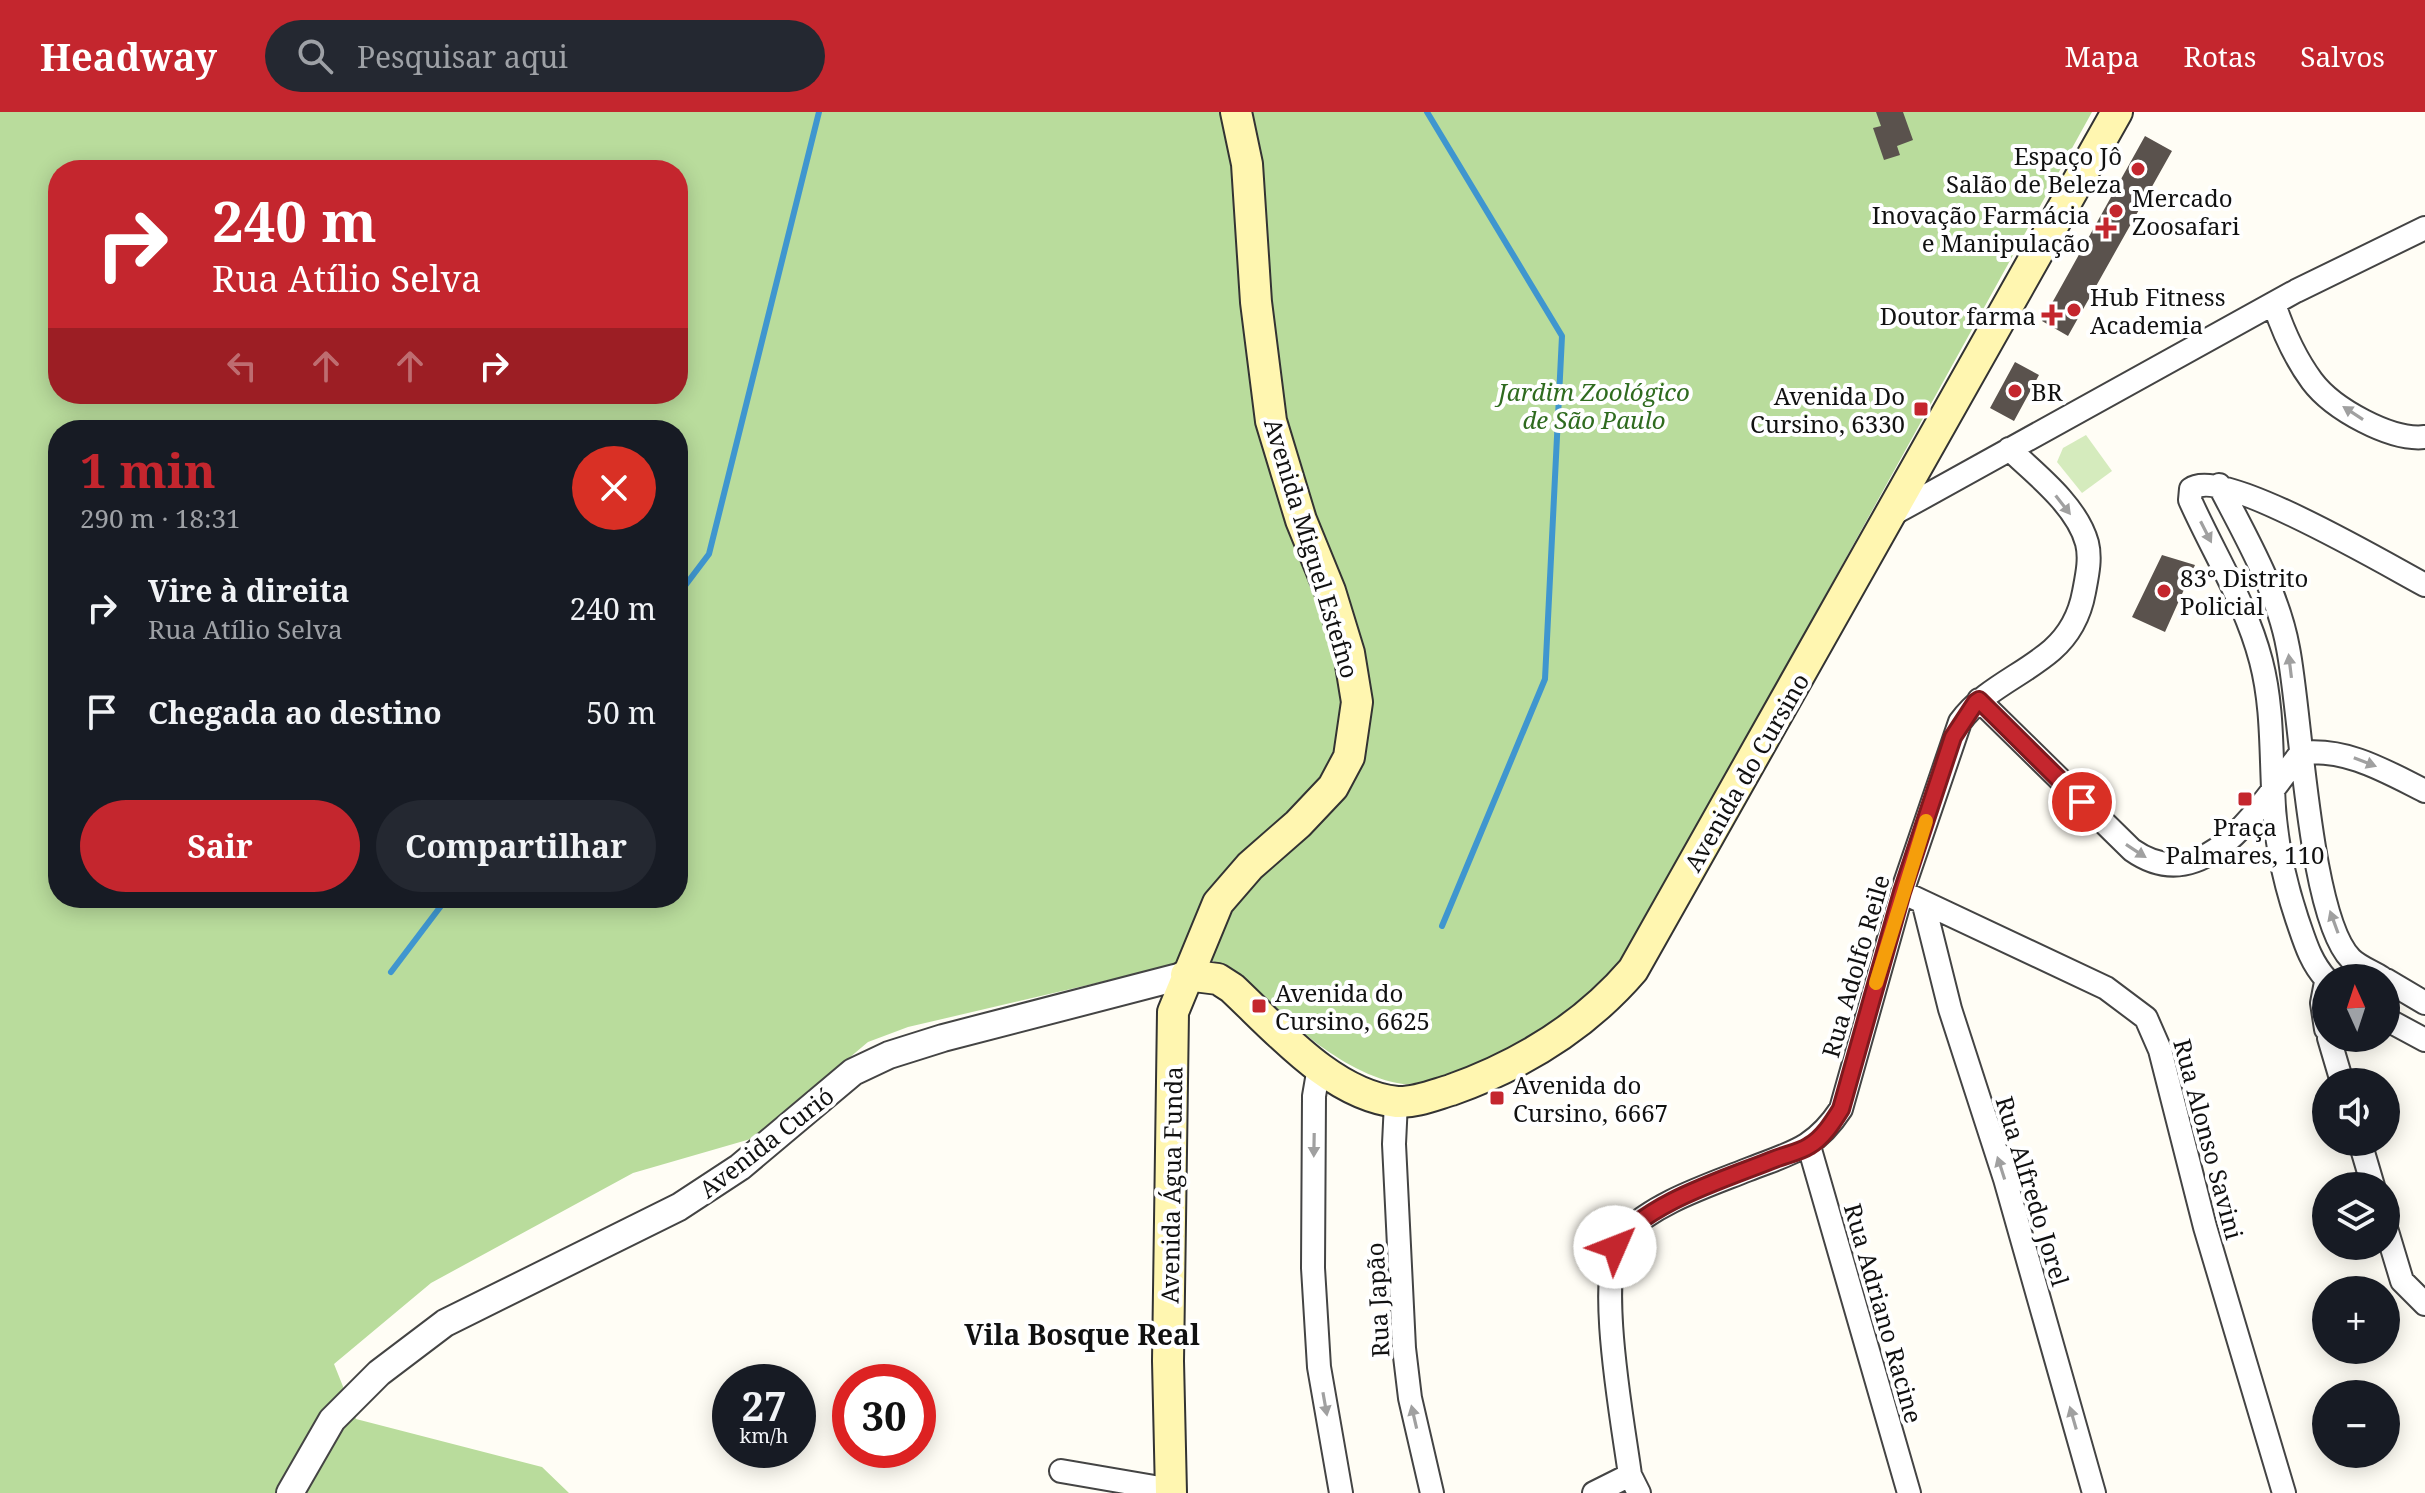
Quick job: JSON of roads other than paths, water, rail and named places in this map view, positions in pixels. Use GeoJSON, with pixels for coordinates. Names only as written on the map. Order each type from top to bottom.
{"type":"FeatureCollection","features":[{"type":"Feature","properties":{"kind":"main road","name":"Avenida Miguel Estefno"},"geometry":{"type":"LineString","coordinates":[[1186,975],[1218,903],[1250,866],[1333,787],[1349,757],[1357,702],[1349,653],[1330,591],[1301,520],[1271,421],[1256,302],[1247,164],[1236,112]]}},
{"type":"Feature","properties":{"kind":"main road","name":"Avenida do Cursino"},"geometry":{"type":"LineString","coordinates":[[1396,1102],[1415,1101],[1485,1078],[1544,1047],[1583,1021],[1633,970],[1893,514],[2117,112]]}},
{"type":"Feature","properties":{"kind":"main road"},"geometry":{"type":"LineString","coordinates":[[1186,975],[1218,979],[1232,988],[1319,1067],[1367,1092],[1396,1102]]}},
{"type":"Feature","properties":{"kind":"main road","name":"Avenida Água Funda"},"geometry":{"type":"LineString","coordinates":[[1172,1491],[1168,1361],[1172,1028],[1173,1012],[1186,975]]}},
{"type":"Feature","properties":{"kind":"street"},"geometry":{"type":"LineString","coordinates":[[1893,514],[2274,304],[2425,228]]}},
{"type":"Feature","properties":{"kind":"street"},"geometry":{"type":"LineString","coordinates":[[2274,304],[2284,335],[2314,384],[2365,421],[2394,435],[2425,437]]}},
{"type":"Feature","properties":{"kind":"street","name":"Rua Adolfo Reile"},"geometry":{"type":"LineString","coordinates":[[1634,1484],[1613,1345],[1610,1265],[1622,1236],[1658,1211],[1714,1183],[1809,1146],[1841,1109],[1902,892],[1960,722],[1979,700],[2036,663],[2060,641],[2081,610],[2089,566],[2087,544],[2078,524],[2045,483],[2009,449]]}},
{"type":"Feature","properties":{"kind":"street"},"geometry":{"type":"LineString","coordinates":[[2314,964],[2295,913],[2282,863],[2273,788],[2271,719],[2261,660],[2236,591],[2189,495],[2201,483],[2219,485],[2287,512],[2425,585]]}},
{"type":"Feature","properties":{"kind":"street"},"geometry":{"type":"LineString","coordinates":[[2219,485],[2282,624],[2324,893],[2333,926],[2350,959],[2358,964]]}},
{"type":"Feature","properties":{"kind":"street"},"geometry":{"type":"LineString","coordinates":[[1979,700],[2132,850],[2151,859],[2181,862],[2218,850],[2246,824],[2301,753],[2320,751],[2345,755],[2425,791]]}},
{"type":"Feature","properties":{"kind":"street","name":"Rua Alonso Savini"},"geometry":{"type":"LineString","coordinates":[[1902,892],[2106,988],[2146,1018],[2160,1050],[2205,1227],[2284,1493]]}},
{"type":"Feature","properties":{"kind":"street","name":"Rua Alfredo Jorel"},"geometry":{"type":"LineString","coordinates":[[1924,905],[1950,1009],[2005,1179],[2094,1493]]}},
{"type":"Feature","properties":{"kind":"street"},"geometry":{"type":"LineString","coordinates":[[2344,964],[2350,959]]}},
{"type":"Feature","properties":{"kind":"street","name":"Avenida Curió"},"geometry":{"type":"LineString","coordinates":[[290,1493],[332,1420],[390,1365],[445,1323],[679,1207],[740,1167],[853,1072],[889,1055],[943,1038],[1186,975]]}},
{"type":"Feature","properties":{"kind":"street"},"geometry":{"type":"LineString","coordinates":[[2400,988],[2425,1003]]}},
{"type":"Feature","properties":{"kind":"street"},"geometry":{"type":"LineString","coordinates":[[2400,1027],[2425,1040]]}},
{"type":"Feature","properties":{"kind":"street"},"geometry":{"type":"LineString","coordinates":[[1319,1067],[1314,1096],[1313,1268],[1319,1367],[1341,1493]]}},
{"type":"Feature","properties":{"kind":"street","name":"Rua Japão"},"geometry":{"type":"LineString","coordinates":[[1396,1102],[1394,1144],[1404,1348],[1410,1398],[1432,1493]]}},
{"type":"Feature","properties":{"kind":"street","name":"Rua Adriano Racine"},"geometry":{"type":"LineString","coordinates":[[1809,1146],[1909,1493]]}},
{"type":"Feature","properties":{"kind":"street"},"geometry":{"type":"LineString","coordinates":[[2396,1260],[2402,1281],[2425,1304]]}},
{"type":"Feature","properties":{"kind":"street"},"geometry":{"type":"LineString","coordinates":[[1061,1471],[1172,1491]]}},
{"type":"Feature","properties":{"kind":"street"},"geometry":{"type":"LineString","coordinates":[[1594,1493],[1634,1484]]}},
{"type":"Feature","properties":{"kind":"waterway"},"geometry":{"type":"LineString","coordinates":[[688,582],[709,554],[819,112]]}},
{"type":"Feature","properties":{"kind":"waterway"},"geometry":{"type":"LineString","coordinates":[[1427,112],[1562,336],[1545,679],[1442,926]]}},
{"type":"Feature","properties":{"kind":"waterway"},"geometry":{"type":"LineString","coordinates":[[391,972],[439,908]]}},
{"type":"Feature","properties":{"kind":"place","name":"Espaço Jô Salão de Beleza"},"geometry":{"type":"Point","coordinates":[2138,169]}},
{"type":"Feature","properties":{"kind":"place","name":"Mercado Zoosafari"},"geometry":{"type":"Point","coordinates":[2116,211]}},
{"type":"Feature","properties":{"kind":"place","name":"Inovação Farmácia e Manipulação"},"geometry":{"type":"Point","coordinates":[2106,228]}},
{"type":"Feature","properties":{"kind":"place","name":"Hub Fitness Academia"},"geometry":{"type":"Point","coordinates":[2074,310]}},
{"type":"Feature","properties":{"kind":"place","name":"Doutor farma"},"geometry":{"type":"Point","coordinates":[2052,315]}},
{"type":"Feature","properties":{"kind":"place","name":"BR"},"geometry":{"type":"Point","coordinates":[2015,391]}},
{"type":"Feature","properties":{"kind":"place","name":"Avenida Do Cursino, 6330"},"geometry":{"type":"Point","coordinates":[1921,409]}},
{"type":"Feature","properties":{"kind":"place","name":"83° Distrito Policial"},"geometry":{"type":"Point","coordinates":[2164,591]}},
{"type":"Feature","properties":{"kind":"place","name":"Praça Palmares, 110"},"geometry":{"type":"Point","coordinates":[2245,799]}},
{"type":"Feature","properties":{"kind":"place","name":"Avenida do Cursino, 6625"},"geometry":{"type":"Point","coordinates":[1259,1006]}},
{"type":"Feature","properties":{"kind":"place","name":"Avenida do Cursino, 6667"},"geometry":{"type":"Point","coordinates":[1497,1098]}},
{"type":"Feature","properties":{"kind":"district","name":"Vila Bosque Real"},"geometry":{"type":"Point","coordinates":[1082,1334]}},
{"type":"Feature","properties":{"kind":"park label","name":"Jardim Zoológico de São Paulo"},"geometry":{"type":"Point","coordinates":[1594,405]}}]}
